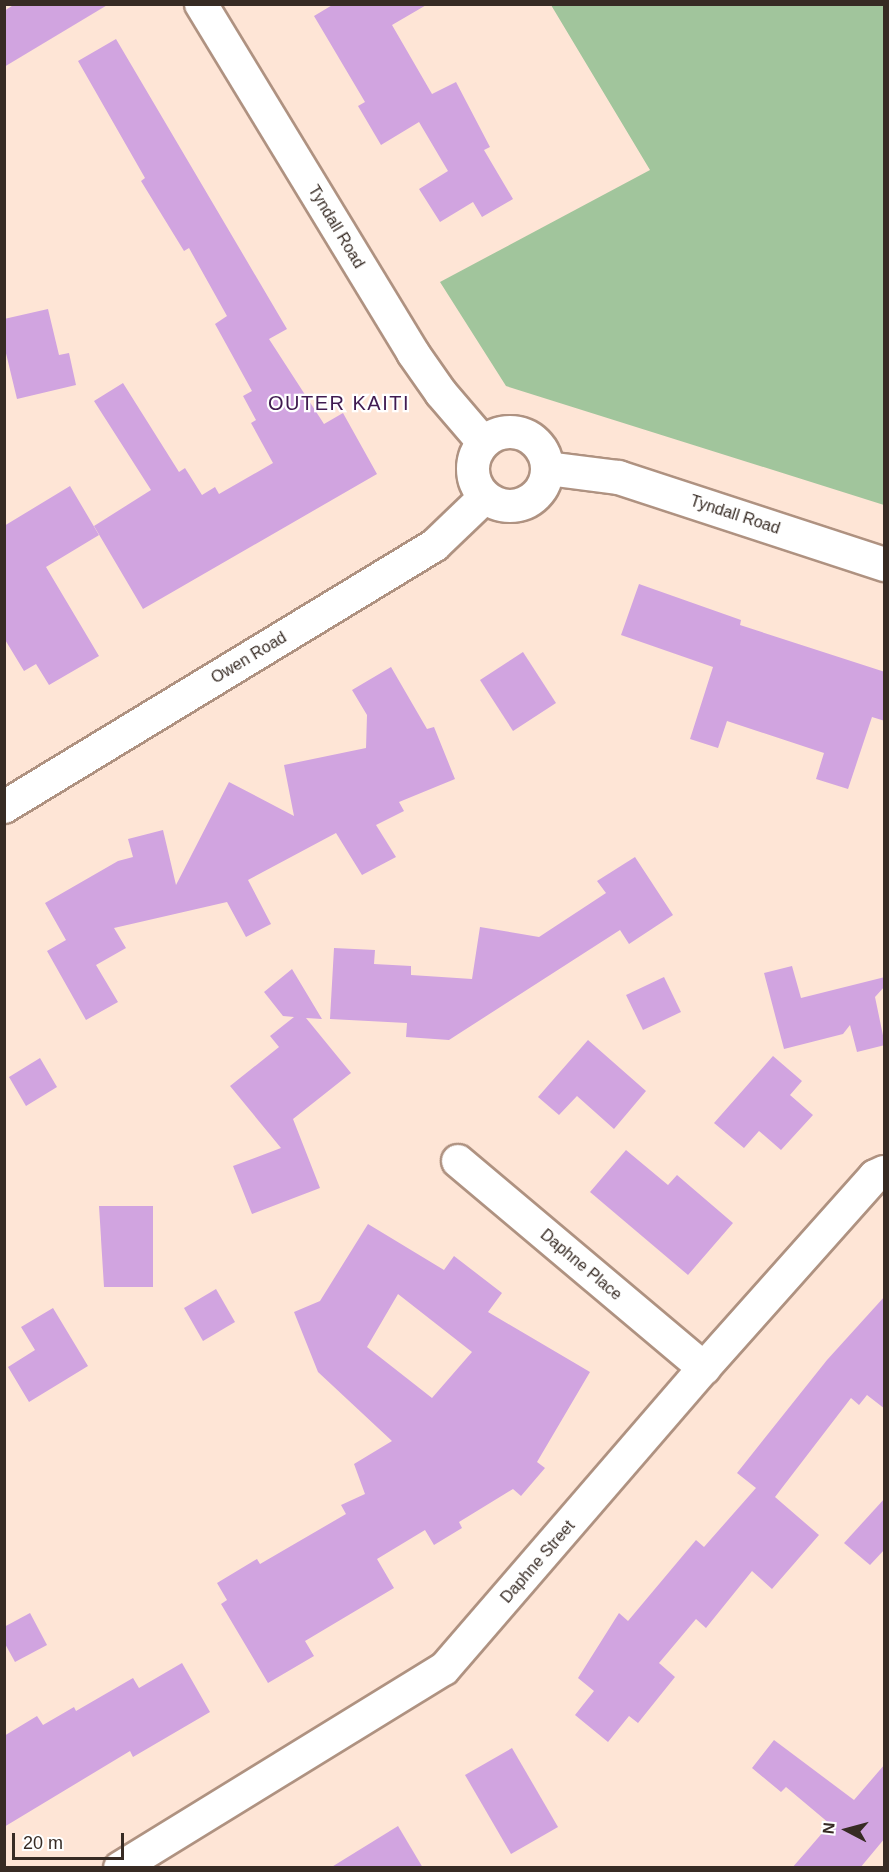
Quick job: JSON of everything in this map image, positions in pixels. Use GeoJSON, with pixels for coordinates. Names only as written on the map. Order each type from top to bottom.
{"type":"FeatureCollection","features":[{"type":"Feature","properties":{"kind":"street","name":"Tyndall Road"},"geometry":{"type":"LineString","coordinates":[[201,4],[413,353],[441,393],[483,442]]}},
{"type":"Feature","properties":{"kind":"street"},"geometry":{"type":"LineString","coordinates":[[505,431],[529,436],[539,445],[548,468],[540,491],[525,502],[507,506],[484,497],[473,476],[476,452],[483,442],[505,431]]}},
{"type":"Feature","properties":{"kind":"street","name":"Tyndall Road"},"geometry":{"type":"LineString","coordinates":[[548,468],[618,477],[885,564]]}},
{"type":"Feature","properties":{"kind":"street","name":"Owen Road"},"geometry":{"type":"LineString","coordinates":[[4,807],[435,545],[484,497]]}},
{"type":"Feature","properties":{"kind":"street","name":"Daphne Place"},"geometry":{"type":"LineString","coordinates":[[458,1161],[704,1368]]}},
{"type":"Feature","properties":{"kind":"street","name":"Daphne Street"},"geometry":{"type":"LineString","coordinates":[[120,1868],[444,1670],[704,1368],[875,1176],[885,1172]]}},
{"type":"Feature","properties":{"kind":"green space"},"geometry":{"type":"Polygon","coordinates":[[[551,5],[884,5],[884,505],[506,386],[440,282],[650,170],[551,5]]]}},
{"type":"Feature","properties":{"kind":"building"},"geometry":{"type":"Polygon","coordinates":[[[15,4],[109,4],[4,67],[4,11],[15,4]]]}},
{"type":"Feature","properties":{"kind":"building"},"geometry":{"type":"Polygon","coordinates":[[[334,4],[428,4],[392,25],[432,94],[456,82],[490,147],[484,150],[513,199],[482,217],[473,202],[440,222],[419,189],[448,171],[419,122],[381,145],[358,106],[365,102],[314,16],[334,4]]]}},
{"type":"Feature","properties":{"kind":"building"},"geometry":{"type":"Polygon","coordinates":[[[116,39],[287,329],[269,339],[324,424],[343,413],[377,474],[143,609],[94,526],[151,490],[94,401],[123,383],[179,472],[185,468],[202,495],[215,487],[219,494],[273,463],[251,423],[256,420],[243,396],[252,391],[215,324],[227,316],[189,248],[184,251],[141,181],[145,178],[78,61],[116,39]]]}},
{"type":"Feature","properties":{"kind":"building"},"geometry":{"type":"Polygon","coordinates":[[[48,309],[59,355],[69,353],[76,385],[17,399],[4,345],[4,319],[48,309]]]}},
{"type":"Feature","properties":{"kind":"building"},"geometry":{"type":"Polygon","coordinates":[[[70,486],[99,535],[46,567],[99,656],[49,685],[36,664],[24,671],[4,638],[4,526],[70,486]]]}},
{"type":"Feature","properties":{"kind":"building"},"geometry":{"type":"Polygon","coordinates":[[[639,584],[741,620],[740,625],[885,672],[885,721],[872,717],[848,789],[816,779],[824,753],[727,721],[718,748],[690,739],[713,667],[621,635],[639,584]]]}},
{"type":"Feature","properties":{"kind":"building"},"geometry":{"type":"Polygon","coordinates":[[[523,652],[556,703],[513,731],[480,680],[523,652]]]}},
{"type":"Feature","properties":{"kind":"building"},"geometry":{"type":"Polygon","coordinates":[[[391,667],[427,729],[434,727],[455,779],[399,802],[404,811],[376,825],[396,857],[362,875],[336,833],[248,880],[271,924],[246,937],[227,902],[114,928],[126,948],[96,965],[118,1002],[86,1020],[47,951],[66,940],[45,903],[118,861],[133,857],[128,839],[163,830],[176,885],[229,782],[294,816],[284,765],[366,748],[367,715],[352,690],[391,667]]]}},
{"type":"Feature","properties":{"kind":"building"},"geometry":{"type":"Polygon","coordinates":[[[635,857],[673,915],[629,944],[620,930],[449,1040],[406,1037],[407,1023],[330,1019],[334,948],[375,950],[374,964],[411,966],[411,975],[472,979],[480,927],[539,937],[606,893],[597,881],[635,857]]]}},
{"type":"Feature","properties":{"kind":"building"},"geometry":{"type":"Polygon","coordinates":[[[792,966],[801,998],[885,977],[885,986],[875,997],[885,1045],[857,1052],[850,1025],[843,1034],[784,1049],[764,973],[792,966]]]}},
{"type":"Feature","properties":{"kind":"building"},"geometry":{"type":"Polygon","coordinates":[[[292,969],[322,1019],[306,1018],[351,1073],[293,1119],[320,1188],[252,1214],[233,1166],[281,1148],[230,1086],[279,1047],[270,1036],[294,1017],[283,1016],[264,992],[292,969]]]}},
{"type":"Feature","properties":{"kind":"building"},"geometry":{"type":"Polygon","coordinates":[[[664,977],[681,1012],[643,1030],[626,995],[664,977]]]}},
{"type":"Feature","properties":{"kind":"building"},"geometry":{"type":"Polygon","coordinates":[[[588,1040],[646,1091],[614,1129],[577,1096],[559,1115],[538,1097],[588,1040]]]}},
{"type":"Feature","properties":{"kind":"building"},"geometry":{"type":"Polygon","coordinates":[[[773,1056],[802,1081],[790,1095],[813,1115],[781,1150],[759,1131],[744,1148],[714,1123],[773,1056]]]}},
{"type":"Feature","properties":{"kind":"building"},"geometry":{"type":"Polygon","coordinates":[[[40,1058],[57,1087],[26,1106],[9,1077],[40,1058]]]}},
{"type":"Feature","properties":{"kind":"building"},"geometry":{"type":"Polygon","coordinates":[[[626,1150],[668,1185],[677,1175],[733,1223],[688,1275],[590,1192],[626,1150]]]}},
{"type":"Feature","properties":{"kind":"building"},"geometry":{"type":"Polygon","coordinates":[[[99,1206],[153,1206],[153,1287],[104,1287],[99,1206]]]}},
{"type":"Feature","properties":{"kind":"building"},"geometry":{"type":"Polygon","coordinates":[[[368,1224],[444,1270],[454,1256],[502,1293],[488,1312],[590,1372],[537,1462],[545,1468],[521,1496],[513,1489],[459,1522],[462,1528],[434,1545],[425,1530],[377,1559],[394,1588],[305,1641],[314,1656],[268,1683],[221,1604],[227,1600],[217,1583],[257,1559],[260,1564],[346,1514],[341,1505],[365,1494],[354,1464],[392,1441],[318,1372],[294,1312],[320,1301],[368,1224]],[[398,1294],[367,1347],[432,1398],[472,1352],[398,1294]]]}},
{"type":"Feature","properties":{"kind":"building"},"geometry":{"type":"Polygon","coordinates":[[[216,1289],[235,1322],[203,1341],[184,1308],[216,1289]]]}},
{"type":"Feature","properties":{"kind":"building"},"geometry":{"type":"Polygon","coordinates":[[[885,1296],[885,1409],[867,1395],[859,1405],[851,1398],[775,1497],[819,1535],[772,1589],[752,1571],[706,1628],[696,1619],[659,1663],[675,1677],[638,1723],[629,1716],[608,1742],[575,1715],[594,1691],[578,1678],[619,1613],[628,1621],[696,1540],[704,1547],[756,1488],[737,1473],[827,1360],[885,1296]]]}},
{"type":"Feature","properties":{"kind":"building"},"geometry":{"type":"Polygon","coordinates":[[[53,1308],[88,1366],[29,1402],[8,1367],[35,1350],[21,1327],[53,1308]]]}},
{"type":"Feature","properties":{"kind":"building"},"geometry":{"type":"Polygon","coordinates":[[[885,1498],[885,1549],[870,1565],[844,1543],[885,1498]]]}},
{"type":"Feature","properties":{"kind":"building"},"geometry":{"type":"Polygon","coordinates":[[[30,1613],[47,1645],[15,1662],[4,1642],[4,1627],[30,1613]]]}},
{"type":"Feature","properties":{"kind":"building"},"geometry":{"type":"Polygon","coordinates":[[[182,1663],[210,1712],[133,1757],[130,1751],[4,1827],[4,1736],[37,1716],[43,1725],[74,1707],[76,1711],[133,1678],[139,1688],[182,1663]]]}},
{"type":"Feature","properties":{"kind":"building"},"geometry":{"type":"Polygon","coordinates":[[[774,1740],[854,1800],[885,1764],[885,1838],[860,1868],[792,1868],[830,1824],[786,1787],[781,1792],[752,1768],[774,1740]]]}},
{"type":"Feature","properties":{"kind":"building"},"geometry":{"type":"Polygon","coordinates":[[[512,1748],[558,1827],[511,1854],[465,1775],[512,1748]]]}},
{"type":"Feature","properties":{"kind":"building"},"geometry":{"type":"Polygon","coordinates":[[[398,1826],[423,1868],[330,1868],[398,1826]]]}},
{"type":"Feature","properties":{"kind":"district","name":"OUTER KAITI"},"geometry":{"type":"Point","coordinates":[339,403]}}]}
